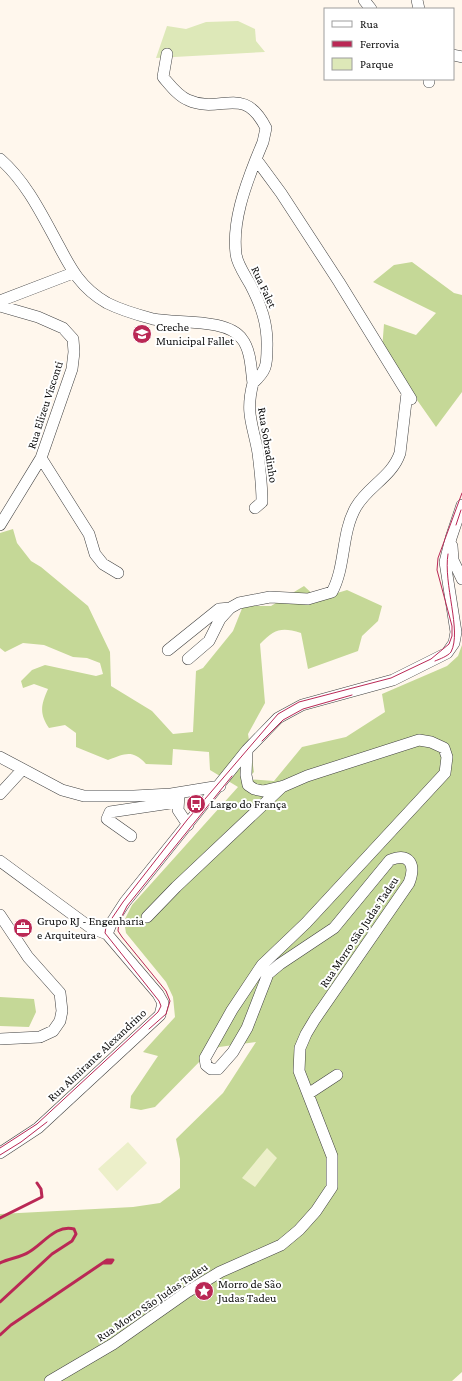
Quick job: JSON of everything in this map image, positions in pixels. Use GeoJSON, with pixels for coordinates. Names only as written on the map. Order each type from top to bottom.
{"type":"FeatureCollection","features":[{"type":"Feature","properties":{"kind":"street","name":"Rua Falet"},"geometry":{"type":"LineString","coordinates":[[167,54],[163,76],[175,91],[187,100],[211,105],[228,102],[246,105],[258,114],[266,128],[263,142],[249,178],[236,222],[236,254],[239,264],[262,308],[268,333],[266,366],[262,374],[253,383]]}},
{"type":"Feature","properties":{"kind":"street"},"geometry":{"type":"LineString","coordinates":[[188,659],[209,641],[220,619],[230,608],[239,603],[270,597],[308,599],[332,592],[338,582],[343,549],[354,512],[363,497],[397,463],[409,396],[285,198],[256,159]]}},
{"type":"Feature","properties":{"kind":"street"},"geometry":{"type":"LineString","coordinates":[[0,160],[22,182],[52,233],[73,273],[100,298],[114,307],[153,319],[225,327],[242,338],[246,345],[253,383]]}},
{"type":"Feature","properties":{"kind":"street"},"geometry":{"type":"LineString","coordinates":[[0,301],[73,273]]}},
{"type":"Feature","properties":{"kind":"street","name":"Rua Elizeu Visconti"},"geometry":{"type":"LineString","coordinates":[[0,306],[38,317],[64,328],[73,339],[74,352],[72,369],[41,458],[0,525]]}},
{"type":"Feature","properties":{"kind":"street","name":"Rua Sobradinho"},"geometry":{"type":"LineString","coordinates":[[253,383],[248,400],[249,415],[258,452],[262,487],[262,502],[255,508]]}},
{"type":"Feature","properties":{"kind":"street"},"geometry":{"type":"LineString","coordinates":[[41,458],[89,534],[95,554],[103,564],[118,573]]}},
{"type":"Feature","properties":{"kind":"street"},"geometry":{"type":"LineString","coordinates":[[0,861],[91,928],[107,934],[112,922],[125,902],[220,786],[247,750],[278,718],[288,711],[302,705],[393,680],[447,653],[454,643],[456,632],[445,562],[462,505]]}},
{"type":"Feature","properties":{"kind":"street"},"geometry":{"type":"LineString","coordinates":[[451,538],[453,560],[462,579]]}},
{"type":"Feature","properties":{"kind":"street"},"geometry":{"type":"LineString","coordinates":[[168,650],[219,609],[230,608]]}},
{"type":"Feature","properties":{"kind":"street","name":"Rua Morro São Judas Tadeu"},"geometry":{"type":"LineString","coordinates":[[50,1381],[113,1344],[187,1292],[220,1272],[281,1245],[300,1230],[316,1211],[332,1187],[332,1156],[299,1071],[300,1048],[306,1034],[409,883],[413,873],[412,864],[408,860],[402,858],[390,860],[334,928],[280,964],[268,974],[247,1028],[233,1052],[218,1069],[211,1069],[206,1065],[205,1058],[232,1010],[262,965],[306,923],[445,773],[447,757],[444,748],[430,742],[419,740],[308,776],[284,786],[263,791],[254,790],[248,785],[246,775],[247,750]]}},
{"type":"Feature","properties":{"kind":"street"},"geometry":{"type":"LineString","coordinates":[[0,757],[62,790],[84,796],[178,797]]}},
{"type":"Feature","properties":{"kind":"street"},"geometry":{"type":"LineString","coordinates":[[0,794],[22,770]]}},
{"type":"Feature","properties":{"kind":"street"},"geometry":{"type":"LineString","coordinates":[[131,836],[107,819],[110,812],[220,786]]}},
{"type":"Feature","properties":{"kind":"street"},"geometry":{"type":"LineString","coordinates":[[147,917],[176,887],[284,786]]}},
{"type":"Feature","properties":{"kind":"street"},"geometry":{"type":"LineString","coordinates":[[178,797],[180,815],[188,825]]}},
{"type":"Feature","properties":{"kind":"street"},"geometry":{"type":"LineString","coordinates":[[0,915],[28,957],[60,993],[62,1010],[60,1021],[53,1031],[40,1038],[0,1039]]}},
{"type":"Feature","properties":{"kind":"street","name":"Rua Almirante Alexandrino"},"geometry":{"type":"LineString","coordinates":[[0,1153],[38,1128],[160,1015],[163,1003],[158,994],[107,934]]}},
{"type":"Feature","properties":{"kind":"street"},"geometry":{"type":"LineString","coordinates":[[308,1094],[337,1075]]}},
{"type":"Feature","properties":{"kind":"green space"},"geometry":{"type":"Polygon","coordinates":[[[238,21],[255,29],[256,41],[265,52],[156,58],[167,26],[186,29],[206,22],[238,21]]]}},
{"type":"Feature","properties":{"kind":"green space"},"geometry":{"type":"Polygon","coordinates":[[[412,262],[454,293],[462,295],[462,392],[436,427],[382,350],[384,324],[416,335],[436,313],[373,282],[394,265],[412,262]]]}},
{"type":"Feature","properties":{"kind":"green space"},"geometry":{"type":"Polygon","coordinates":[[[13,529],[17,543],[31,561],[41,567],[88,606],[110,652],[111,686],[152,711],[173,734],[193,732],[196,671],[203,668],[233,631],[243,606],[271,606],[304,586],[318,599],[347,590],[382,606],[378,621],[362,636],[358,651],[308,669],[301,633],[288,630],[274,632],[260,644],[265,703],[248,734],[254,772],[247,779],[274,781],[302,747],[346,737],[385,712],[382,694],[447,666],[458,656],[462,645],[462,1372],[452,1381],[0,1381],[0,1214],[133,1207],[160,1203],[180,1188],[180,1159],[176,1139],[223,1093],[256,1042],[219,1047],[205,1056],[155,1107],[141,1110],[130,1108],[131,1096],[158,1056],[143,1052],[175,1017],[173,997],[166,982],[126,933],[124,921],[132,905],[238,787],[210,770],[209,752],[173,749],[172,765],[146,764],[137,756],[128,754],[108,760],[76,747],[76,733],[65,725],[49,728],[42,713],[44,700],[48,689],[34,684],[23,688],[21,681],[32,670],[45,665],[96,676],[103,674],[100,663],[87,658],[73,657],[44,645],[23,643],[5,652],[0,648],[0,533],[13,529]]]}},
{"type":"Feature","properties":{"kind":"green space"},"geometry":{"type":"Polygon","coordinates":[[[0,997],[34,999],[36,1012],[29,1027],[0,1026],[0,997]]]}},
{"type":"Feature","properties":{"kind":"green space"},"geometry":{"type":"Polygon","coordinates":[[[128,1142],[147,1163],[117,1191],[98,1169],[128,1142]]]}},
{"type":"Feature","properties":{"kind":"green space"},"geometry":{"type":"Polygon","coordinates":[[[267,1148],[277,1158],[255,1187],[242,1178],[267,1148]]]}},
{"type":"Feature","properties":{"kind":"tram line"},"geometry":{"type":"LineString","coordinates":[[0,1148],[37,1124],[158,1012],[161,1006],[159,1001],[105,933],[106,927],[123,902],[187,820],[278,714],[299,702],[391,678],[431,659],[449,644],[452,636],[452,626],[437,570],[438,558],[462,493]]}},
{"type":"Feature","properties":{"kind":"tram line"},"geometry":{"type":"LineString","coordinates":[[456,525],[461,510]]}},
{"type":"Feature","properties":{"kind":"tram line"},"geometry":{"type":"LineString","coordinates":[[435,661],[450,653],[454,643],[454,620],[447,566],[448,554]]}},
{"type":"Feature","properties":{"kind":"tram line"},"geometry":{"type":"LineString","coordinates":[[262,741],[283,720],[303,709],[352,695]]}},
{"type":"Feature","properties":{"kind":"tram line"},"geometry":{"type":"LineString","coordinates":[[149,1029],[166,1014],[170,1001],[166,991],[118,931],[119,922],[127,906],[232,776]]}},
{"type":"Feature","properties":{"kind":"tram line"},"geometry":{"type":"LineString","coordinates":[[0,1155],[21,1142],[47,1122]]}},
{"type":"Feature","properties":{"kind":"railway"},"geometry":{"type":"LineString","coordinates":[[0,1218],[42,1197],[41,1189],[37,1183]]}},
{"type":"Feature","properties":{"kind":"railway"},"geometry":{"type":"LineString","coordinates":[[0,1263],[26,1254],[61,1229],[74,1229],[76,1234],[72,1241],[52,1254],[0,1302]]}},
{"type":"Feature","properties":{"kind":"railway"},"geometry":{"type":"LineString","coordinates":[[0,1335],[11,1325],[107,1260],[113,1260],[111,1263],[103,1263]]}},
{"type":"Feature","properties":{"kind":"place","name":"Creche Municipal Fallet"},"geometry":{"type":"Point","coordinates":[142,334]}},
{"type":"Feature","properties":{"kind":"place","name":"Largo do França"},"geometry":{"type":"Point","coordinates":[196,804]}},
{"type":"Feature","properties":{"kind":"place","name":"Grupo RJ - Engenharia e Arquiteura"},"geometry":{"type":"Point","coordinates":[23,928]}},
{"type":"Feature","properties":{"kind":"place","name":"Morro de São Judas Tadeu"},"geometry":{"type":"Point","coordinates":[204,1291]}}]}
